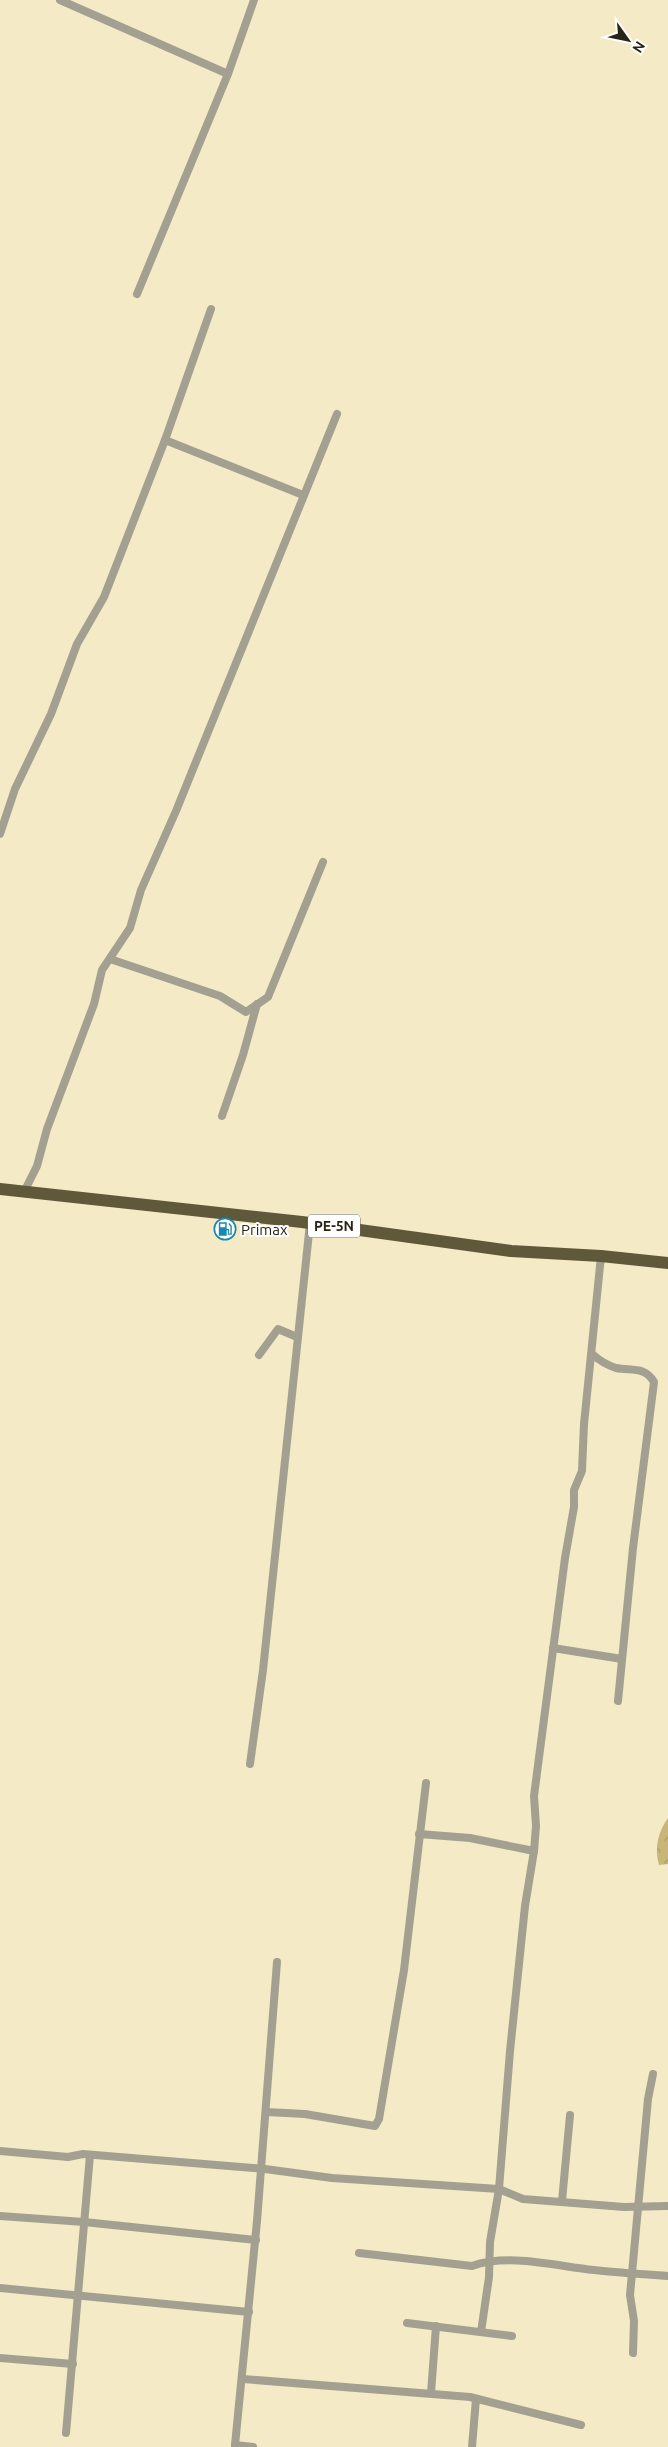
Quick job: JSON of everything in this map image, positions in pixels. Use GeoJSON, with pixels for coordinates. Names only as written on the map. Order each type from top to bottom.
{"type":"FeatureCollection","features":[{"type":"Feature","properties":{"kind":"highway","name":"PE-5N"},"geometry":{"type":"LineString","coordinates":[[0,1189],[310,1223],[502,1250],[602,1256],[668,1263]]}},
{"type":"Feature","properties":{"kind":"street"},"geometry":{"type":"LineString","coordinates":[[61,0],[228,74]]}},
{"type":"Feature","properties":{"kind":"street"},"geometry":{"type":"LineString","coordinates":[[137,294],[228,74],[254,0]]}},
{"type":"Feature","properties":{"kind":"street"},"geometry":{"type":"LineString","coordinates":[[0,834],[15,789],[51,714],[77,644],[104,597],[165,440],[211,309]]}},
{"type":"Feature","properties":{"kind":"street"},"geometry":{"type":"LineString","coordinates":[[24,1192],[37,1166],[47,1129],[94,1004],[102,970],[130,928],[141,890],[241,652],[337,414]]}},
{"type":"Feature","properties":{"kind":"street"},"geometry":{"type":"LineString","coordinates":[[165,440],[303,495]]}},
{"type":"Feature","properties":{"kind":"street"},"geometry":{"type":"LineString","coordinates":[[110,959],[220,996],[246,1012],[268,997],[323,862]]}},
{"type":"Feature","properties":{"kind":"street"},"geometry":{"type":"LineString","coordinates":[[222,1116],[243,1055],[257,1004]]}},
{"type":"Feature","properties":{"kind":"street"},"geometry":{"type":"LineString","coordinates":[[250,1764],[263,1670],[310,1223]]}},
{"type":"Feature","properties":{"kind":"street"},"geometry":{"type":"LineString","coordinates":[[481,2332],[489,2277],[488,2260],[499,2189],[510,2051],[525,1906],[534,1851],[536,1826],[534,1796],[565,1558],[574,1507],[574,1490],[582,1471],[602,1256]]}},
{"type":"Feature","properties":{"kind":"street"},"geometry":{"type":"LineString","coordinates":[[259,1355],[277,1328],[298,1337]]}},
{"type":"Feature","properties":{"kind":"street"},"geometry":{"type":"LineString","coordinates":[[592,1354],[600,1362],[615,1368],[642,1370],[650,1374],[654,1382],[641,1481],[618,1701]]}},
{"type":"Feature","properties":{"kind":"street"},"geometry":{"type":"LineString","coordinates":[[553,1648],[622,1659]]}},
{"type":"Feature","properties":{"kind":"street"},"geometry":{"type":"LineString","coordinates":[[266,2112],[305,2114],[375,2126],[379,2119],[389,2069],[404,1970],[418,1834],[426,1783]]}},
{"type":"Feature","properties":{"kind":"street"},"geometry":{"type":"LineString","coordinates":[[418,1834],[470,1838],[534,1851]]}},
{"type":"Feature","properties":{"kind":"street"},"geometry":{"type":"LineString","coordinates":[[253,2447],[235,2446],[256,2240],[277,1962]]}},
{"type":"Feature","properties":{"kind":"street"},"geometry":{"type":"LineString","coordinates":[[633,2353],[634,2321],[630,2295],[648,2099],[653,2074]]}},
{"type":"Feature","properties":{"kind":"street"},"geometry":{"type":"LineString","coordinates":[[562,2201],[570,2115]]}},
{"type":"Feature","properties":{"kind":"street"},"geometry":{"type":"LineString","coordinates":[[0,2151],[68,2157],[90,2155],[261,2169],[332,2178],[499,2189],[523,2199],[624,2207],[668,2206]]}},
{"type":"Feature","properties":{"kind":"street"},"geometry":{"type":"LineString","coordinates":[[66,2433],[90,2155]]}},
{"type":"Feature","properties":{"kind":"street"},"geometry":{"type":"LineString","coordinates":[[0,2216],[84,2222],[256,2240]]}},
{"type":"Feature","properties":{"kind":"street"},"geometry":{"type":"LineString","coordinates":[[359,2253],[472,2266],[488,2260],[522,2261],[632,2274],[668,2276]]}},
{"type":"Feature","properties":{"kind":"street"},"geometry":{"type":"LineString","coordinates":[[0,2288],[79,2294],[249,2312]]}},
{"type":"Feature","properties":{"kind":"street"},"geometry":{"type":"LineString","coordinates":[[407,2323],[512,2336]]}},
{"type":"Feature","properties":{"kind":"street"},"geometry":{"type":"LineString","coordinates":[[431,2393],[436,2326]]}},
{"type":"Feature","properties":{"kind":"street"},"geometry":{"type":"LineString","coordinates":[[0,2358],[73,2364]]}},
{"type":"Feature","properties":{"kind":"street"},"geometry":{"type":"LineString","coordinates":[[243,2380],[431,2393],[476,2399],[581,2425]]}},
{"type":"Feature","properties":{"kind":"street"},"geometry":{"type":"LineString","coordinates":[[472,2447],[476,2399]]}},
{"type":"Feature","properties":{"kind":"green space"},"geometry":{"type":"Polygon","coordinates":[[[668,1818],[668,1864],[659,1865],[658,1840],[668,1818]]]}},
{"type":"Feature","properties":{"kind":"place","name":"Primax"},"geometry":{"type":"Point","coordinates":[225,1229]}}]}
